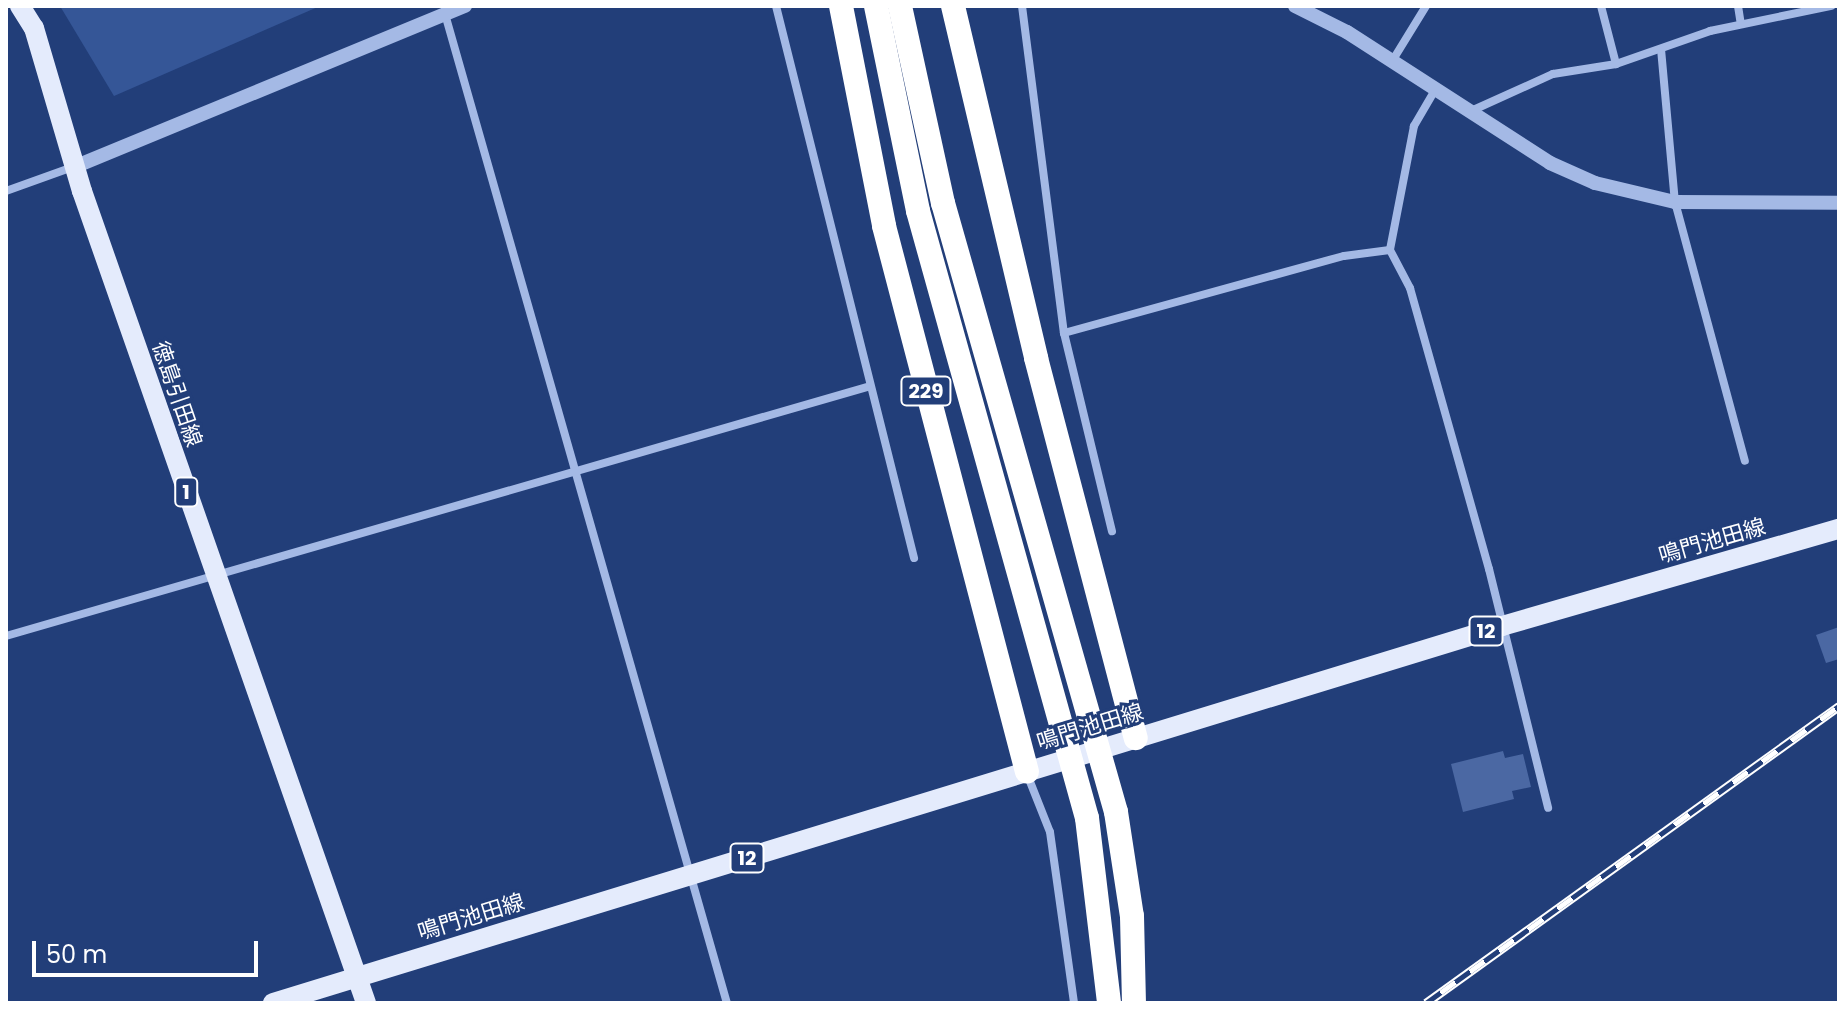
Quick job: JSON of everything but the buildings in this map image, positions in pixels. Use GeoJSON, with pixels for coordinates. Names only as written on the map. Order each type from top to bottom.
{"type":"FeatureCollection","features":[{"type":"Feature","properties":{"kind":"highway","name":"229"},"geometry":{"type":"LineString","coordinates":[[841,6],[884,226],[1027,772]]}},
{"type":"Feature","properties":{"kind":"highway"},"geometry":{"type":"LineString","coordinates":[[876,6],[918,211],[1087,818],[1109,1003]]}},
{"type":"Feature","properties":{"kind":"highway"},"geometry":{"type":"LineString","coordinates":[[900,6],[943,203],[1116,812],[1132,916],[1134,1003]]}},
{"type":"Feature","properties":{"kind":"highway"},"geometry":{"type":"LineString","coordinates":[[953,6],[1036,358],[1136,738]]}},
{"type":"Feature","properties":{"kind":"main road","name":"徳島引田線"},"geometry":{"type":"LineString","coordinates":[[20,6],[34,28],[74,167],[366,1003]]}},
{"type":"Feature","properties":{"kind":"main road","name":"鳴門池田線"},"geometry":{"type":"LineString","coordinates":[[358,977],[1502,626],[1839,529]]}},
{"type":"Feature","properties":{"kind":"main road"},"geometry":{"type":"LineString","coordinates":[[273,1003],[358,977]]}},
{"type":"Feature","properties":{"kind":"street"},"geometry":{"type":"LineString","coordinates":[[6,191],[74,167],[465,6]]}},
{"type":"Feature","properties":{"kind":"street"},"geometry":{"type":"LineString","coordinates":[[776,6],[867,387],[914,558]]}},
{"type":"Feature","properties":{"kind":"street"},"geometry":{"type":"LineString","coordinates":[[1022,6],[1064,333],[1112,531]]}},
{"type":"Feature","properties":{"kind":"street"},"geometry":{"type":"LineString","coordinates":[[1295,6],[1347,32],[1550,163],[1595,183],[1675,202],[1839,203]]}},
{"type":"Feature","properties":{"kind":"street"},"geometry":{"type":"LineString","coordinates":[[1391,63],[1426,6]]}},
{"type":"Feature","properties":{"kind":"street"},"geometry":{"type":"LineString","coordinates":[[1601,6],[1616,64]]}},
{"type":"Feature","properties":{"kind":"street"},"geometry":{"type":"LineString","coordinates":[[1738,6],[1741,24]]}},
{"type":"Feature","properties":{"kind":"street"},"geometry":{"type":"LineString","coordinates":[[1471,111],[1553,74],[1616,64],[1741,24],[1831,6]]}},
{"type":"Feature","properties":{"kind":"street"},"geometry":{"type":"LineString","coordinates":[[445,13],[579,473],[727,1003]]}},
{"type":"Feature","properties":{"kind":"street"},"geometry":{"type":"LineString","coordinates":[[1661,49],[1675,202],[1745,461]]}},
{"type":"Feature","properties":{"kind":"street"},"geometry":{"type":"LineString","coordinates":[[1435,90],[1414,126],[1390,250],[1410,288],[1548,808]]}},
{"type":"Feature","properties":{"kind":"street"},"geometry":{"type":"LineString","coordinates":[[1064,333],[1344,256],[1390,250]]}},
{"type":"Feature","properties":{"kind":"street"},"geometry":{"type":"LineString","coordinates":[[6,636],[579,473],[867,387]]}},
{"type":"Feature","properties":{"kind":"street"},"geometry":{"type":"LineString","coordinates":[[1027,772],[1050,832],[1074,1003]]}},
{"type":"Feature","properties":{"kind":"shaded area"},"geometry":{"type":"Polygon","coordinates":[[[60,6],[320,6],[114,96],[60,6]]]}},
{"type":"Feature","properties":{"kind":"railway"},"geometry":{"type":"LineString","coordinates":[[1426,1003],[1839,706]]}}]}
